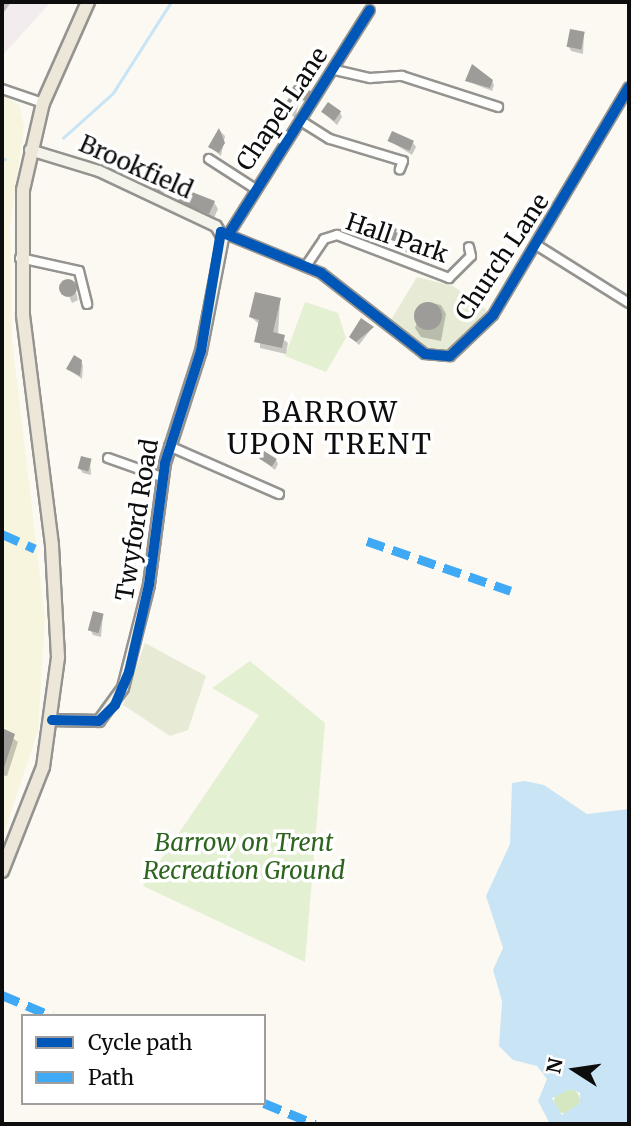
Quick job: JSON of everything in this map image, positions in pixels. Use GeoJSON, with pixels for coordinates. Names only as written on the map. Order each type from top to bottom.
{"type":"FeatureCollection","features":[{"type":"Feature","properties":{"kind":"main road"},"geometry":{"type":"LineString","coordinates":[[2,871],[33,801],[52,720],[57,589],[27,369],[20,258],[30,150],[43,103],[88,2]]}},
{"type":"Feature","properties":{"kind":"street","name":"Chapel Lane"},"geometry":{"type":"LineString","coordinates":[[226,232],[335,70],[370,10]]}},
{"type":"Feature","properties":{"kind":"street"},"geometry":{"type":"LineString","coordinates":[[335,70],[370,78],[402,76],[498,107]]}},
{"type":"Feature","properties":{"kind":"street","name":"Church Lane"},"geometry":{"type":"LineString","coordinates":[[226,232],[306,266],[353,295],[387,328],[440,358],[465,349],[538,246],[629,87]]}},
{"type":"Feature","properties":{"kind":"street"},"geometry":{"type":"LineString","coordinates":[[2,89],[43,103]]}},
{"type":"Feature","properties":{"kind":"street"},"geometry":{"type":"LineString","coordinates":[[301,121],[330,139],[403,161],[400,169]]}},
{"type":"Feature","properties":{"kind":"street","name":"Brookfield"},"geometry":{"type":"LineString","coordinates":[[30,150],[89,166],[226,232]]}},
{"type":"Feature","properties":{"kind":"street"},"geometry":{"type":"LineString","coordinates":[[209,159],[254,188]]}},
{"type":"Feature","properties":{"kind":"street","name":"Twyford Road"},"geometry":{"type":"LineString","coordinates":[[52,720],[99,721],[120,697],[147,594],[162,477],[169,446],[201,351],[226,232]]}},
{"type":"Feature","properties":{"kind":"street","name":"Hall Park"},"geometry":{"type":"LineString","coordinates":[[306,266],[324,239],[337,234],[449,278],[471,256],[469,247]]}},
{"type":"Feature","properties":{"kind":"street"},"geometry":{"type":"LineString","coordinates":[[538,246],[629,303]]}},
{"type":"Feature","properties":{"kind":"street"},"geometry":{"type":"LineString","coordinates":[[20,258],[79,271],[88,304]]}},
{"type":"Feature","properties":{"kind":"street"},"geometry":{"type":"LineString","coordinates":[[169,446],[279,494]]}},
{"type":"Feature","properties":{"kind":"street"},"geometry":{"type":"LineString","coordinates":[[108,458],[162,477]]}},
{"type":"Feature","properties":{"kind":"shaded area"},"geometry":{"type":"Polygon","coordinates":[[[2,2],[51,2],[2,56],[2,2]]]}},
{"type":"Feature","properties":{"kind":"shaded area"},"geometry":{"type":"Polygon","coordinates":[[[2,94],[19,105],[24,126],[10,225],[12,340],[45,618],[38,731],[2,839],[2,94]]]}},
{"type":"Feature","properties":{"kind":"green space"},"geometry":{"type":"Polygon","coordinates":[[[417,277],[453,286],[487,310],[460,346],[447,353],[425,350],[389,323],[417,277]]]}},
{"type":"Feature","properties":{"kind":"green space"},"geometry":{"type":"Polygon","coordinates":[[[305,302],[338,313],[346,338],[326,372],[285,356],[305,302]]]}},
{"type":"Feature","properties":{"kind":"green space"},"geometry":{"type":"Polygon","coordinates":[[[145,643],[206,676],[188,730],[170,736],[123,705],[145,643]]]}},
{"type":"Feature","properties":{"kind":"green space","name":"Barrow on Trent Recreation Ground"},"geometry":{"type":"Polygon","coordinates":[[[250,661],[325,723],[305,962],[143,886],[259,715],[212,688],[250,661]]]}},
{"type":"Feature","properties":{"kind":"green space"},"geometry":{"type":"Polygon","coordinates":[[[567,1088],[577,1091],[580,1101],[577,1111],[567,1114],[557,1111],[554,1101],[557,1091],[567,1088]]]}},
{"type":"Feature","properties":{"kind":"water"},"geometry":{"type":"Polygon","coordinates":[[[525,781],[544,785],[587,814],[629,809],[629,1124],[550,1124],[538,1101],[547,1079],[537,1066],[513,1060],[499,1046],[502,1001],[493,970],[503,948],[486,896],[510,844],[512,783],[525,781]],[[571,1089],[552,1098],[562,1115],[580,1103],[580,1093],[571,1089]]]}},
{"type":"Feature","properties":{"kind":"building"},"geometry":{"type":"Polygon","coordinates":[[[570,29],[585,32],[581,50],[567,47],[570,29]]]}},
{"type":"Feature","properties":{"kind":"building"},"geometry":{"type":"Polygon","coordinates":[[[472,64],[493,80],[490,88],[465,81],[472,64]]]}},
{"type":"Feature","properties":{"kind":"building"},"geometry":{"type":"Polygon","coordinates":[[[296,82],[312,92],[306,101],[290,91],[296,82]]]}},
{"type":"Feature","properties":{"kind":"building"},"geometry":{"type":"Polygon","coordinates":[[[289,98],[299,105],[292,115],[282,108],[289,98]]]}},
{"type":"Feature","properties":{"kind":"building"},"geometry":{"type":"Polygon","coordinates":[[[328,102],[341,111],[334,121],[321,112],[328,102]]]}},
{"type":"Feature","properties":{"kind":"building"},"geometry":{"type":"Polygon","coordinates":[[[219,128],[225,143],[219,153],[208,147],[219,128]]]}},
{"type":"Feature","properties":{"kind":"building"},"geometry":{"type":"Polygon","coordinates":[[[392,131],[414,141],[409,151],[388,141],[392,131]]]}},
{"type":"Feature","properties":{"kind":"building"},"geometry":{"type":"Polygon","coordinates":[[[161,174],[166,183],[160,194],[153,190],[161,174]]]}},
{"type":"Feature","properties":{"kind":"building"},"geometry":{"type":"Polygon","coordinates":[[[192,192],[215,201],[209,214],[176,201],[192,192]]]}},
{"type":"Feature","properties":{"kind":"building"},"geometry":{"type":"Polygon","coordinates":[[[395,228],[411,239],[403,250],[388,239],[395,228]]]}},
{"type":"Feature","properties":{"kind":"building"},"geometry":{"type":"Polygon","coordinates":[[[68,279],[74,282],[77,288],[74,294],[68,297],[62,294],[59,288],[62,282],[68,279]]]}},
{"type":"Feature","properties":{"kind":"building"},"geometry":{"type":"Polygon","coordinates":[[[255,292],[281,298],[273,332],[285,335],[282,348],[254,342],[259,320],[249,317],[255,292]]]}},
{"type":"Feature","properties":{"kind":"building"},"geometry":{"type":"Polygon","coordinates":[[[428,302],[438,306],[442,316],[438,326],[428,330],[418,326],[414,316],[418,306],[428,302]]]}},
{"type":"Feature","properties":{"kind":"building"},"geometry":{"type":"Polygon","coordinates":[[[361,318],[374,327],[356,342],[349,337],[361,318]]]}},
{"type":"Feature","properties":{"kind":"building"},"geometry":{"type":"Polygon","coordinates":[[[74,355],[82,360],[80,376],[66,369],[74,355]]]}},
{"type":"Feature","properties":{"kind":"building"},"geometry":{"type":"Polygon","coordinates":[[[264,451],[277,459],[272,467],[259,459],[264,451]]]}},
{"type":"Feature","properties":{"kind":"building"},"geometry":{"type":"Polygon","coordinates":[[[81,456],[92,459],[88,471],[78,469],[81,456]]]}},
{"type":"Feature","properties":{"kind":"building"},"geometry":{"type":"Polygon","coordinates":[[[93,611],[104,614],[98,633],[88,630],[93,611]]]}},
{"type":"Feature","properties":{"kind":"building"},"geometry":{"type":"Polygon","coordinates":[[[2,728],[15,734],[2,774],[4,736],[2,728]]]}},
{"type":"Feature","properties":{"kind":"waterway"},"geometry":{"type":"LineString","coordinates":[[63,138],[113,93],[171,2]]}},
{"type":"Feature","properties":{"kind":"marked path"},"geometry":{"type":"LineString","coordinates":[[2,534],[35,549]]}},
{"type":"Feature","properties":{"kind":"marked path"},"geometry":{"type":"LineString","coordinates":[[367,541],[511,591]]}},
{"type":"Feature","properties":{"kind":"marked path"},"geometry":{"type":"LineString","coordinates":[[2,995],[47,1014]]}},
{"type":"Feature","properties":{"kind":"marked path"},"geometry":{"type":"LineString","coordinates":[[266,1104],[315,1124]]}},
{"type":"Feature","properties":{"kind":"cycle path"},"geometry":{"type":"LineString","coordinates":[[230,232],[370,10]]}},
{"type":"Feature","properties":{"kind":"cycle path"},"geometry":{"type":"LineString","coordinates":[[52,720],[99,721],[115,705],[129,672],[149,585],[165,463],[201,351],[221,232],[321,273],[425,354],[450,356],[493,315],[629,87]]}},
{"type":"Feature","properties":{"kind":"district","name":"BARROW UPON TRENT"},"geometry":{"type":"Point","coordinates":[330,428]}}]}
